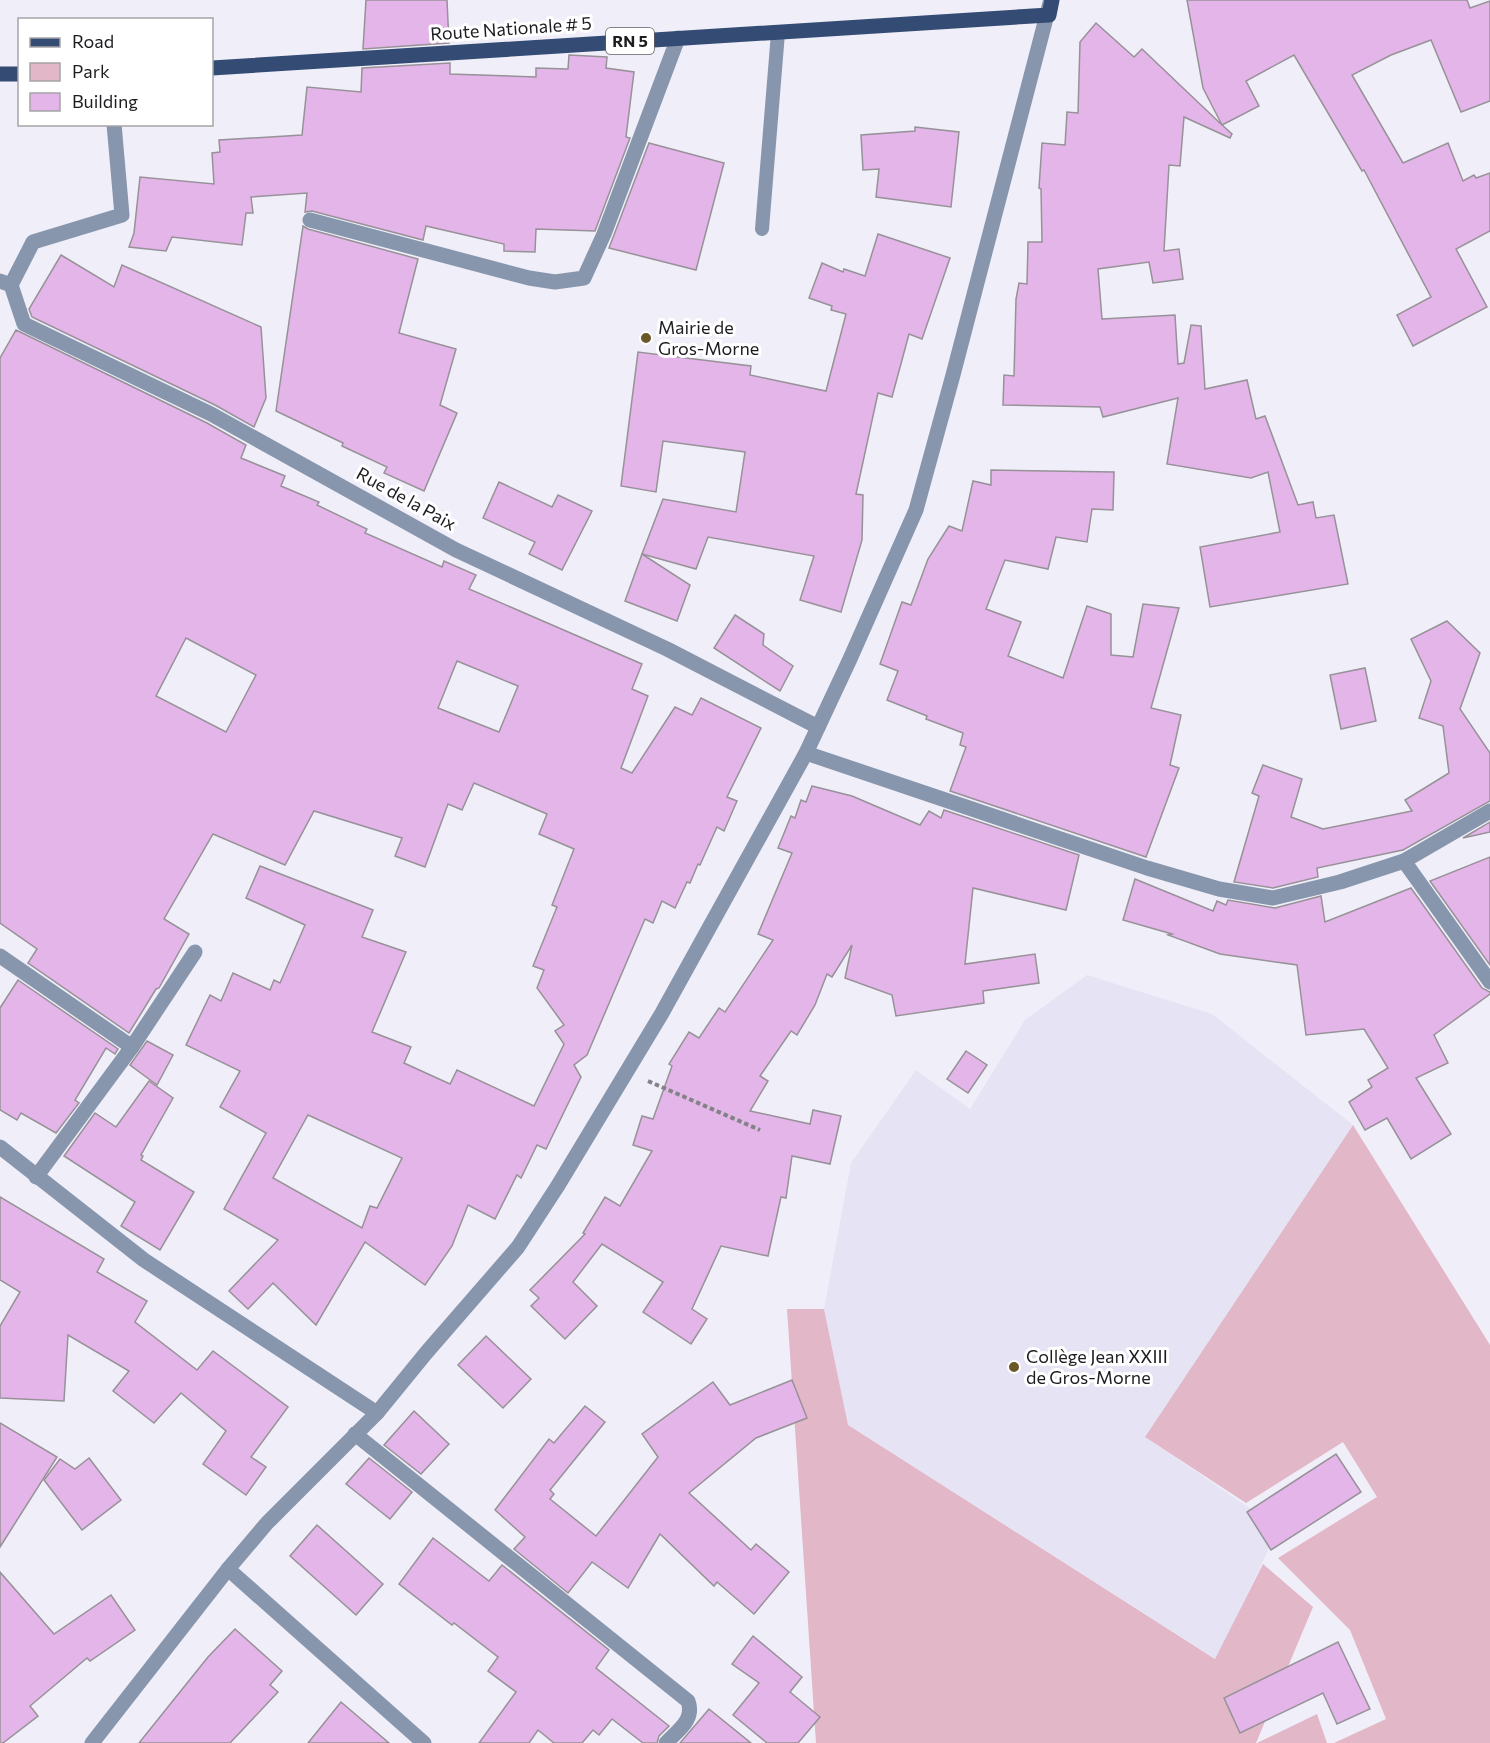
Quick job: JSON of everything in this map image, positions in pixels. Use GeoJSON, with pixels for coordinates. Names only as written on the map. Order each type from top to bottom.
{"type":"FeatureCollection","features":[{"type":"Feature","properties":{"kind":"main road","name":"Route Nationale # 5"},"geometry":{"type":"LineString","coordinates":[[213,68],[1049,15],[1051,0]]}},
{"type":"Feature","properties":{"kind":"main road"},"geometry":{"type":"LineString","coordinates":[[0,74],[18,74]]}},
{"type":"Feature","properties":{"kind":"street"},"geometry":{"type":"LineString","coordinates":[[92,1743],[228,1569],[267,1523],[377,1413],[518,1247],[628,1072],[806,753],[916,510],[1051,0]]}},
{"type":"Feature","properties":{"kind":"street"},"geometry":{"type":"LineString","coordinates":[[310,220],[529,278],[555,282],[584,278],[604,234],[678,38]]}},
{"type":"Feature","properties":{"kind":"street"},"geometry":{"type":"LineString","coordinates":[[5,283],[33,243],[122,215],[114,126]]}},
{"type":"Feature","properties":{"kind":"street","name":"Rue de la Paix"},"geometry":{"type":"LineString","coordinates":[[5,283],[24,324],[211,414],[456,550],[667,649],[819,727]]}},
{"type":"Feature","properties":{"kind":"street"},"geometry":{"type":"LineString","coordinates":[[806,753],[1147,868],[1219,889],[1273,898],[1340,882],[1404,861],[1490,811]]}},
{"type":"Feature","properties":{"kind":"street"},"geometry":{"type":"LineString","coordinates":[[1404,861],[1490,982]]}},
{"type":"Feature","properties":{"kind":"street"},"geometry":{"type":"LineString","coordinates":[[36,1177],[132,1047],[195,952]]}},
{"type":"Feature","properties":{"kind":"street"},"geometry":{"type":"LineString","coordinates":[[0,956],[132,1047]]}},
{"type":"Feature","properties":{"kind":"street"},"geometry":{"type":"LineString","coordinates":[[0,1147],[144,1260],[377,1413]]}},
{"type":"Feature","properties":{"kind":"street"},"geometry":{"type":"LineString","coordinates":[[355,1434],[688,1701],[691,1710],[689,1718],[666,1743]]}},
{"type":"Feature","properties":{"kind":"street"},"geometry":{"type":"LineString","coordinates":[[228,1569],[424,1743]]}},
{"type":"Feature","properties":{"kind":"lane"},"geometry":{"type":"LineString","coordinates":[[762,229],[778,33]]}},
{"type":"Feature","properties":{"kind":"path"},"geometry":{"type":"LineString","coordinates":[[628,1072],[760,1130]]}},
{"type":"Feature","properties":{"kind":"shaded area","name":"Collège Jean XXIII de Gros-Morne"},"geometry":{"type":"Polygon","coordinates":[[[1087,975],[1212,1014],[1353,1125],[1145,1437],[1279,1528],[1216,1659],[848,1425],[824,1309],[851,1163],[916,1070],[970,1109],[1025,1020],[1087,975]]]}},
{"type":"Feature","properties":{"kind":"green space"},"geometry":{"type":"Polygon","coordinates":[[[1353,1125],[1490,1345],[1490,1743],[1334,1743],[1386,1719],[1350,1630],[1278,1558],[1377,1497],[1343,1442],[1246,1503],[1145,1437],[1353,1125]]]}},
{"type":"Feature","properties":{"kind":"green space"},"geometry":{"type":"Polygon","coordinates":[[[787,1309],[824,1309],[848,1425],[1215,1659],[1263,1564],[1313,1607],[1256,1743],[816,1743],[787,1309]]]}},
{"type":"Feature","properties":{"kind":"green space"},"geometry":{"type":"Polygon","coordinates":[[[1317,1714],[1327,1743],[1257,1743],[1317,1714]]]}},
{"type":"Feature","properties":{"kind":"building"},"geometry":{"type":"Polygon","coordinates":[[[366,0],[447,0],[449,43],[363,49],[366,0]]]}},
{"type":"Feature","properties":{"kind":"building"},"geometry":{"type":"Polygon","coordinates":[[[1187,0],[1467,0],[1470,8],[1490,1],[1490,101],[1461,112],[1431,40],[1391,55],[1352,75],[1403,163],[1448,143],[1463,181],[1474,175],[1476,178],[1490,173],[1490,231],[1456,249],[1487,307],[1413,346],[1397,315],[1431,297],[1364,170],[1362,171],[1294,55],[1246,81],[1259,106],[1222,125],[1203,88],[1187,0]]]}},
{"type":"Feature","properties":{"kind":"building"},"geometry":{"type":"Polygon","coordinates":[[[1096,23],[1134,57],[1142,49],[1232,134],[1230,138],[1184,117],[1180,166],[1169,165],[1164,251],[1179,249],[1183,279],[1153,283],[1149,262],[1098,269],[1102,319],[1175,315],[1178,364],[1184,363],[1191,325],[1201,326],[1205,389],[1247,380],[1256,419],[1265,416],[1298,505],[1313,502],[1316,518],[1334,515],[1348,584],[1210,607],[1200,547],[1280,532],[1268,472],[1251,478],[1167,464],[1178,398],[1103,417],[1100,407],[1003,405],[1004,375],[1014,376],[1016,299],[1019,283],[1027,284],[1028,242],[1042,242],[1041,189],[1039,188],[1042,143],[1065,145],[1067,112],[1078,113],[1080,42],[1096,23]]]}},
{"type":"Feature","properties":{"kind":"building"},"geometry":{"type":"Polygon","coordinates":[[[569,55],[607,57],[606,68],[634,72],[626,137],[630,138],[595,231],[536,229],[535,252],[504,251],[504,244],[426,226],[423,240],[312,211],[305,212],[307,193],[251,197],[253,213],[246,213],[242,245],[172,237],[166,251],[129,247],[134,233],[140,177],[214,184],[212,153],[220,152],[219,140],[302,135],[307,87],[361,92],[362,68],[450,63],[450,74],[536,77],[536,68],[568,69],[569,55]]]}},
{"type":"Feature","properties":{"kind":"building"},"geometry":{"type":"Polygon","coordinates":[[[915,127],[959,132],[951,207],[876,197],[879,169],[863,170],[861,135],[915,131],[915,127]]]}},
{"type":"Feature","properties":{"kind":"building"},"geometry":{"type":"Polygon","coordinates":[[[649,143],[724,163],[696,270],[609,248],[649,143]]]}},
{"type":"Feature","properties":{"kind":"building"},"geometry":{"type":"Polygon","coordinates":[[[303,226],[418,259],[399,333],[456,349],[440,405],[457,413],[424,491],[384,473],[387,467],[342,446],[343,443],[276,411],[303,226]]]}},
{"type":"Feature","properties":{"kind":"building"},"geometry":{"type":"Polygon","coordinates":[[[878,234],[950,258],[922,339],[909,334],[892,397],[878,393],[856,494],[863,495],[862,540],[841,612],[800,600],[814,556],[708,537],[696,569],[642,554],[663,499],[736,512],[745,452],[663,441],[656,492],[621,486],[638,352],[751,366],[750,375],[826,391],[846,314],[831,310],[832,306],[809,298],[822,263],[843,272],[844,269],[865,276],[878,234]]]}},
{"type":"Feature","properties":{"kind":"building"},"geometry":{"type":"Polygon","coordinates":[[[61,255],[114,287],[122,265],[261,327],[266,398],[254,427],[215,405],[32,317],[29,309],[61,255]]]}},
{"type":"Feature","properties":{"kind":"building"},"geometry":{"type":"Polygon","coordinates":[[[16,330],[207,423],[246,445],[241,458],[285,476],[281,486],[319,502],[317,505],[367,529],[365,533],[442,567],[444,561],[476,575],[469,589],[642,664],[632,689],[648,696],[621,768],[632,773],[675,707],[692,715],[701,698],[761,728],[727,797],[737,801],[724,831],[717,827],[700,865],[698,864],[690,883],[687,882],[675,908],[662,901],[653,923],[645,919],[587,1055],[574,1065],[581,1077],[546,1149],[537,1145],[521,1178],[517,1175],[495,1219],[468,1205],[452,1246],[425,1285],[365,1242],[316,1325],[273,1283],[248,1309],[229,1291],[278,1240],[224,1209],[266,1133],[220,1107],[240,1071],[186,1045],[210,995],[221,1001],[233,973],[270,990],[274,980],[280,983],[305,925],[246,898],[260,866],[373,910],[362,937],[406,952],[372,1032],[411,1047],[404,1063],[450,1084],[457,1070],[534,1106],[564,1044],[555,1031],[564,1025],[537,988],[544,970],[533,966],[557,907],[552,905],[574,849],[539,834],[547,814],[474,783],[462,810],[448,804],[425,867],[395,856],[402,838],[314,811],[285,865],[213,834],[164,919],[189,934],[159,988],[156,989],[129,1033],[28,963],[37,949],[0,923],[0,358],[16,330]],[[186,638],[156,696],[226,732],[256,675],[186,638]],[[457,661],[438,708],[499,732],[518,686],[457,661]],[[308,1115],[273,1178],[362,1228],[370,1206],[377,1208],[402,1158],[308,1115]]]}},
{"type":"Feature","properties":{"kind":"building"},"geometry":{"type":"Polygon","coordinates":[[[991,470],[1114,472],[1113,510],[1092,509],[1087,542],[1056,537],[1048,569],[1005,560],[986,609],[1021,622],[1008,656],[1063,678],[1087,606],[1111,614],[1111,655],[1133,657],[1143,604],[1179,608],[1151,708],[1181,715],[1170,765],[1179,768],[1146,857],[950,791],[966,747],[960,745],[963,733],[926,719],[927,716],[887,700],[898,671],[880,664],[902,602],[911,605],[928,559],[949,526],[962,531],[973,481],[991,485],[991,470]]]}},
{"type":"Feature","properties":{"kind":"building"},"geometry":{"type":"Polygon","coordinates":[[[499,482],[552,507],[558,495],[592,511],[562,570],[529,554],[535,542],[483,518],[499,482]]]}},
{"type":"Feature","properties":{"kind":"building"},"geometry":{"type":"Polygon","coordinates":[[[642,554],[690,585],[677,621],[625,601],[642,554]]]}},
{"type":"Feature","properties":{"kind":"building"},"geometry":{"type":"Polygon","coordinates":[[[735,615],[764,634],[763,645],[793,666],[780,691],[714,648],[735,615]]]}},
{"type":"Feature","properties":{"kind":"building"},"geometry":{"type":"Polygon","coordinates":[[[1447,621],[1480,653],[1460,709],[1490,753],[1490,801],[1403,850],[1317,868],[1318,877],[1273,888],[1234,882],[1259,796],[1252,793],[1263,765],[1302,779],[1291,817],[1323,829],[1412,811],[1405,800],[1449,773],[1443,726],[1419,718],[1431,681],[1411,639],[1447,621]]]}},
{"type":"Feature","properties":{"kind":"building"},"geometry":{"type":"Polygon","coordinates":[[[1365,668],[1376,721],[1341,729],[1330,675],[1365,668]]]}},
{"type":"Feature","properties":{"kind":"building"},"geometry":{"type":"Polygon","coordinates":[[[812,786],[852,796],[920,825],[929,811],[941,818],[944,810],[1079,855],[1066,910],[973,888],[965,964],[1035,954],[1039,983],[983,991],[984,1003],[896,1016],[892,995],[845,978],[852,945],[832,977],[827,974],[815,1005],[797,1035],[791,1031],[760,1076],[768,1081],[750,1111],[810,1124],[813,1110],[841,1116],[830,1164],[792,1156],[786,1198],[781,1197],[768,1256],[721,1246],[692,1309],[707,1319],[691,1344],[643,1312],[663,1282],[602,1244],[573,1282],[597,1306],[565,1339],[531,1306],[539,1298],[530,1290],[585,1234],[583,1233],[605,1197],[620,1206],[652,1151],[633,1145],[642,1116],[653,1119],[672,1066],[669,1064],[689,1032],[699,1038],[719,1008],[725,1012],[773,940],[758,934],[792,853],[778,848],[791,816],[795,818],[801,800],[806,802],[812,786]]]}},
{"type":"Feature","properties":{"kind":"building"},"geometry":{"type":"Polygon","coordinates":[[[1490,822],[1490,832],[1463,838],[1490,822]]]}},
{"type":"Feature","properties":{"kind":"building"},"geometry":{"type":"Polygon","coordinates":[[[1490,857],[1490,965],[1430,881],[1490,857]]]}},
{"type":"Feature","properties":{"kind":"building"},"geometry":{"type":"Polygon","coordinates":[[[1135,879],[1213,911],[1217,901],[1226,905],[1228,900],[1275,908],[1321,896],[1325,922],[1411,888],[1482,988],[1490,992],[1434,1035],[1448,1063],[1416,1078],[1451,1134],[1411,1159],[1387,1118],[1365,1130],[1349,1102],[1372,1087],[1368,1080],[1388,1068],[1364,1029],[1306,1035],[1297,965],[1220,954],[1168,935],[1172,934],[1123,920],[1135,879]]]}},
{"type":"Feature","properties":{"kind":"building"},"geometry":{"type":"Polygon","coordinates":[[[18,980],[118,1049],[115,1054],[106,1048],[75,1100],[79,1103],[56,1133],[21,1113],[17,1120],[0,1110],[0,1008],[18,980]]]}},
{"type":"Feature","properties":{"kind":"building"},"geometry":{"type":"Polygon","coordinates":[[[147,1041],[173,1055],[157,1085],[130,1065],[147,1041]]]}},
{"type":"Feature","properties":{"kind":"building"},"geometry":{"type":"Polygon","coordinates":[[[966,1051],[987,1065],[968,1093],[947,1079],[966,1051]]]}},
{"type":"Feature","properties":{"kind":"building"},"geometry":{"type":"Polygon","coordinates":[[[149,1081],[173,1098],[141,1155],[143,1156],[141,1160],[194,1192],[160,1250],[121,1226],[135,1202],[64,1156],[95,1113],[116,1127],[149,1081]]]}},
{"type":"Feature","properties":{"kind":"building"},"geometry":{"type":"Polygon","coordinates":[[[0,1197],[104,1259],[97,1272],[147,1301],[135,1322],[197,1370],[213,1351],[288,1407],[251,1457],[266,1467],[246,1495],[203,1464],[226,1431],[181,1393],[154,1423],[113,1391],[129,1371],[68,1335],[64,1401],[0,1398],[0,1326],[20,1292],[0,1280],[0,1197]]]}},
{"type":"Feature","properties":{"kind":"building"},"geometry":{"type":"Polygon","coordinates":[[[486,1336],[531,1379],[503,1408],[458,1365],[486,1336]]]}},
{"type":"Feature","properties":{"kind":"building"},"geometry":{"type":"Polygon","coordinates":[[[792,1380],[807,1418],[756,1438],[689,1493],[751,1550],[756,1544],[789,1572],[754,1614],[717,1582],[714,1586],[660,1534],[628,1588],[592,1562],[568,1593],[514,1549],[525,1537],[495,1510],[549,1439],[554,1443],[585,1406],[605,1422],[550,1490],[554,1494],[550,1499],[596,1536],[658,1457],[642,1434],[713,1382],[730,1405],[792,1380]]]}},
{"type":"Feature","properties":{"kind":"building"},"geometry":{"type":"Polygon","coordinates":[[[414,1411],[449,1444],[421,1474],[384,1445],[414,1411]]]}},
{"type":"Feature","properties":{"kind":"building"},"geometry":{"type":"Polygon","coordinates":[[[0,1423],[57,1457],[0,1547],[0,1423]]]}},
{"type":"Feature","properties":{"kind":"building"},"geometry":{"type":"Polygon","coordinates":[[[1336,1454],[1361,1492],[1271,1550],[1247,1512],[1336,1454]]]}},
{"type":"Feature","properties":{"kind":"building"},"geometry":{"type":"Polygon","coordinates":[[[89,1458],[121,1500],[82,1530],[44,1480],[60,1459],[75,1469],[89,1458]]]}},
{"type":"Feature","properties":{"kind":"building"},"geometry":{"type":"Polygon","coordinates":[[[369,1458],[412,1492],[390,1519],[346,1484],[369,1458]]]}},
{"type":"Feature","properties":{"kind":"building"},"geometry":{"type":"Polygon","coordinates":[[[317,1525],[383,1584],[356,1615],[290,1556],[317,1525]]]}},
{"type":"Feature","properties":{"kind":"building"},"geometry":{"type":"Polygon","coordinates":[[[433,1538],[489,1581],[502,1565],[609,1650],[596,1668],[669,1726],[659,1736],[657,1743],[643,1743],[612,1719],[599,1735],[593,1730],[582,1743],[554,1743],[538,1730],[529,1743],[479,1743],[516,1692],[488,1671],[498,1657],[399,1584],[433,1538]]]}},
{"type":"Feature","properties":{"kind":"building"},"geometry":{"type":"Polygon","coordinates":[[[0,1572],[54,1634],[111,1595],[135,1630],[90,1661],[87,1658],[30,1706],[38,1716],[3,1743],[0,1743],[0,1572]]]}},
{"type":"Feature","properties":{"kind":"building"},"geometry":{"type":"Polygon","coordinates":[[[235,1629],[282,1671],[270,1685],[278,1692],[230,1743],[139,1743],[208,1657],[235,1629]]]}},
{"type":"Feature","properties":{"kind":"building"},"geometry":{"type":"Polygon","coordinates":[[[753,1636],[802,1677],[790,1692],[820,1717],[798,1743],[767,1743],[733,1715],[759,1683],[732,1664],[753,1636]]]}},
{"type":"Feature","properties":{"kind":"building"},"geometry":{"type":"Polygon","coordinates":[[[1338,1642],[1370,1709],[1337,1724],[1323,1693],[1240,1733],[1224,1698],[1338,1642]]]}},
{"type":"Feature","properties":{"kind":"building"},"geometry":{"type":"Polygon","coordinates":[[[341,1702],[389,1743],[308,1743],[341,1702]]]}},
{"type":"Feature","properties":{"kind":"building"},"geometry":{"type":"Polygon","coordinates":[[[709,1709],[751,1743],[680,1743],[709,1709]]]}},
{"type":"Feature","properties":{"kind":"place","name":"Mairie de Gros-Morne"},"geometry":{"type":"Point","coordinates":[646,338]}},
{"type":"Feature","properties":{"kind":"place","name":"Collège Jean XXIII de Gros-Morne"},"geometry":{"type":"Point","coordinates":[1014,1367]}}]}
